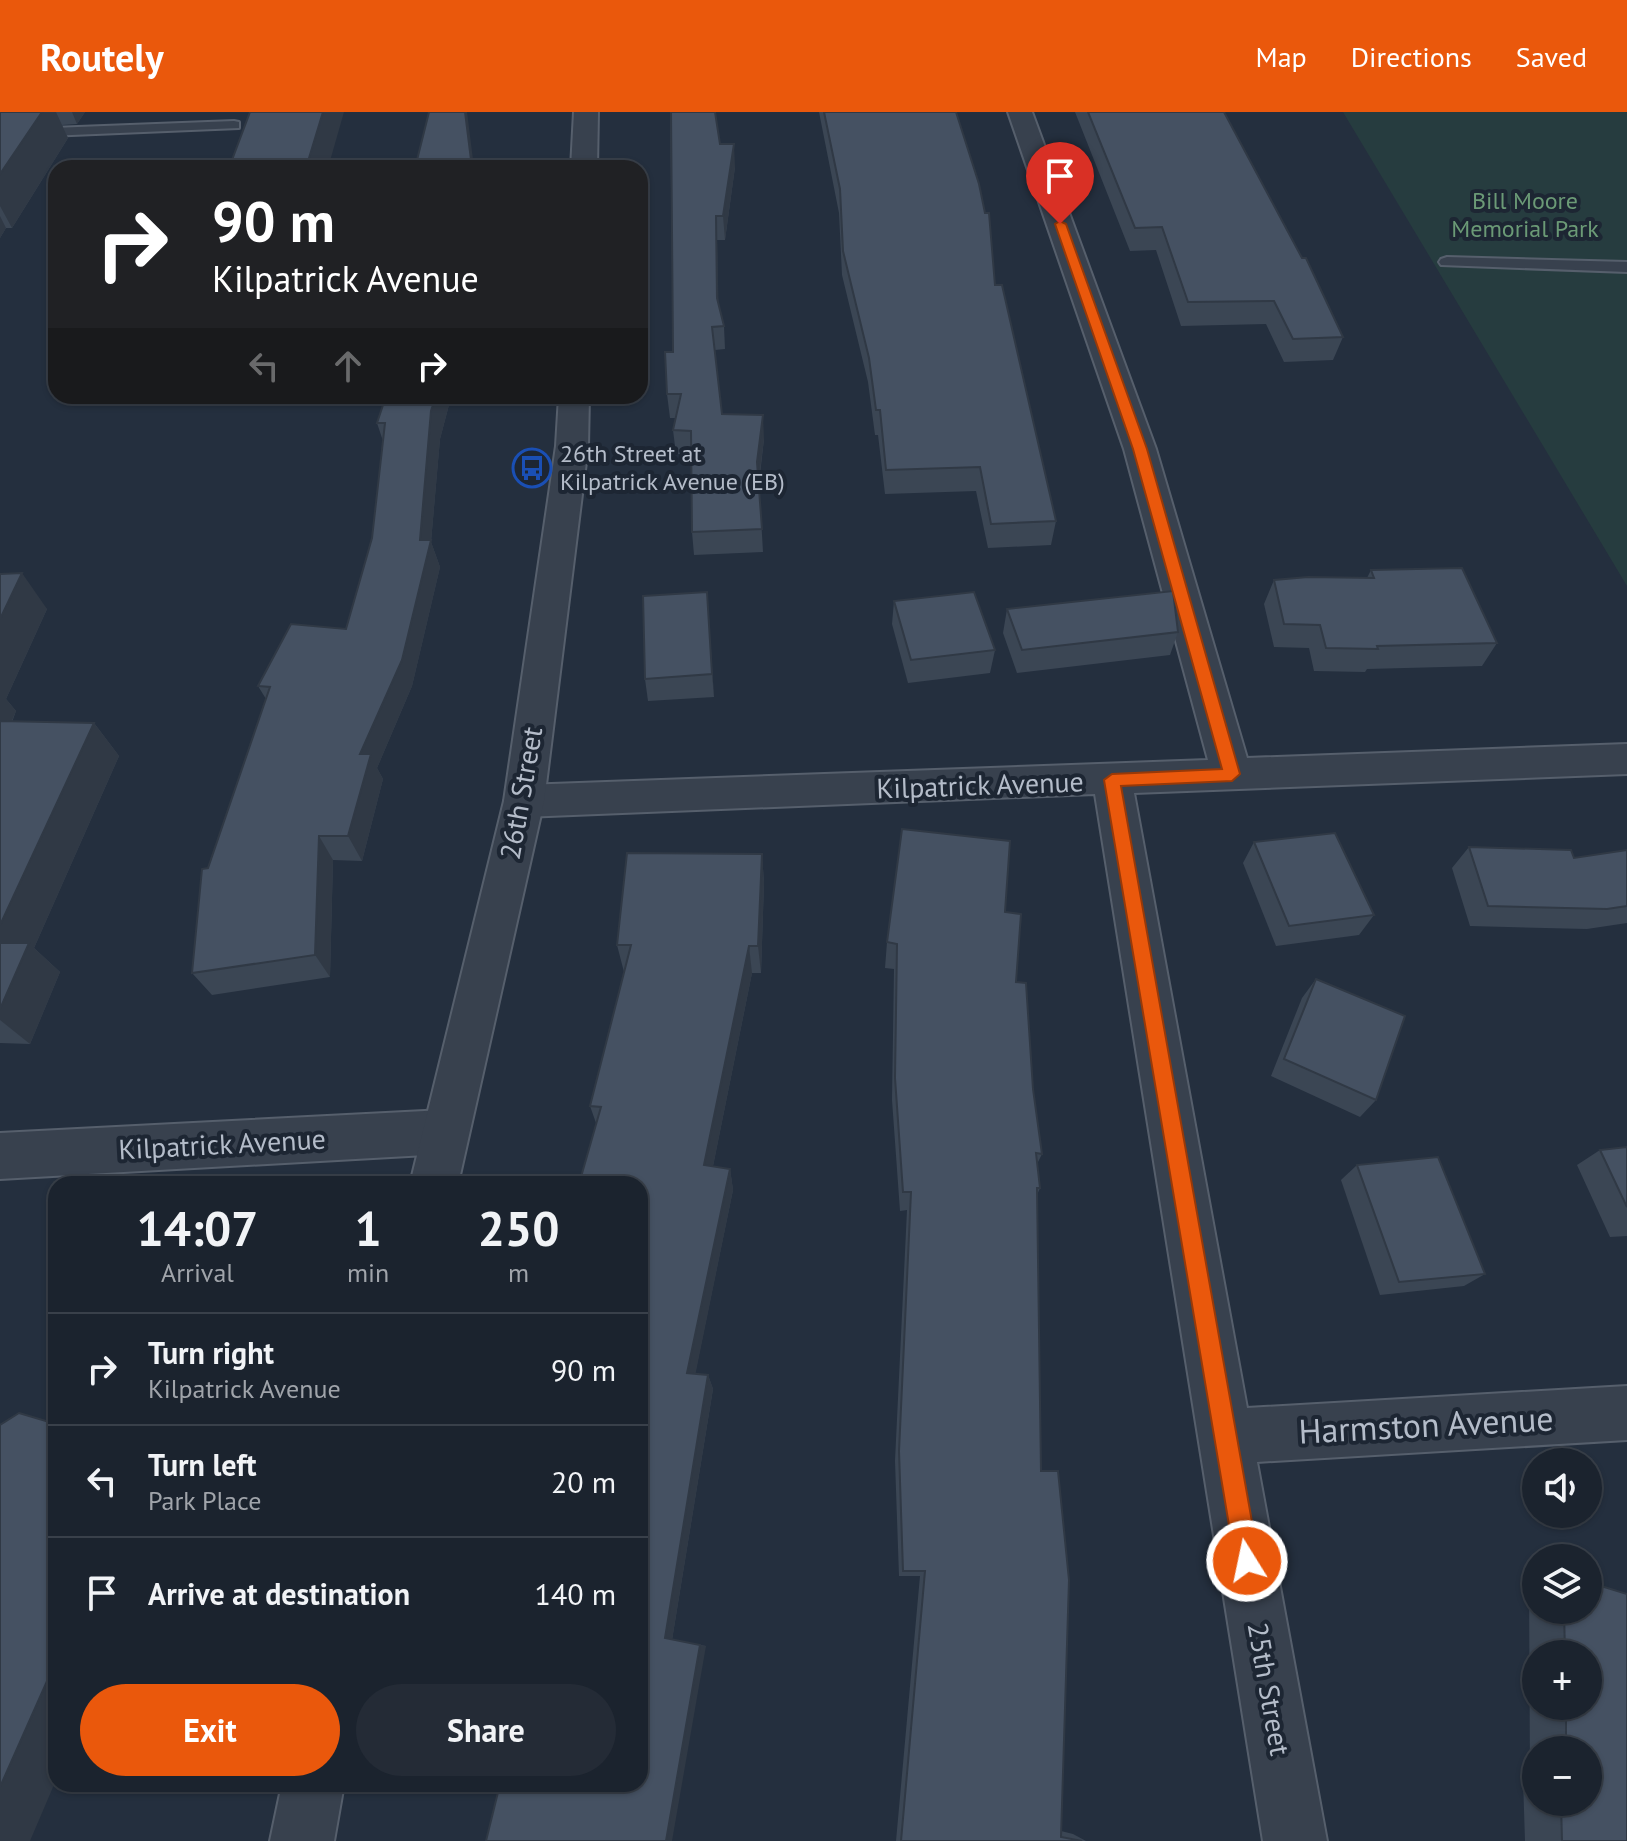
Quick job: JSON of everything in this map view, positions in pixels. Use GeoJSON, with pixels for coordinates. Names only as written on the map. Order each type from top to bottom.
{"type":"FeatureCollection","features":[{"type":"Feature","properties":{"kind":"street"},"geometry":{"type":"LineString","coordinates":[[584,160],[586,112]]}},
{"type":"Feature","properties":{"kind":"street"},"geometry":{"type":"LineString","coordinates":[[1020,112],[1140,449],[1232,774]]}},
{"type":"Feature","properties":{"kind":"street","name":"26th Street"},"geometry":{"type":"LineString","coordinates":[[436,1176],[524,801],[572,446],[574,404]]}},
{"type":"Feature","properties":{"kind":"street","name":"Kilpatrick Avenue"},"geometry":{"type":"LineString","coordinates":[[524,801],[1627,759]]}},
{"type":"Feature","properties":{"kind":"street","name":"25th Street"},"geometry":{"type":"LineString","coordinates":[[1112,780],[1295,1841]]}},
{"type":"Feature","properties":{"kind":"street","name":"Kilpatrick Avenue"},"geometry":{"type":"LineString","coordinates":[[0,1156],[444,1132]]}},
{"type":"Feature","properties":{"kind":"street","name":"Harmston Avenue"},"geometry":{"type":"LineString","coordinates":[[1225,1437],[1627,1413]]}},
{"type":"Feature","properties":{"kind":"street"},"geometry":{"type":"LineString","coordinates":[[302,1841],[311,1792]]}},
{"type":"Feature","properties":{"kind":"lane"},"geometry":{"type":"LineString","coordinates":[[0,134],[234,125]]}},
{"type":"Feature","properties":{"kind":"lane"},"geometry":{"type":"LineString","coordinates":[[1447,262],[1627,267]]}},
{"type":"Feature","properties":{"kind":"green space","name":"Bill Moore Memorial Park"},"geometry":{"type":"Polygon","coordinates":[[[1343,112],[1627,112],[1627,586],[1343,112]]]}},
{"type":"Feature","properties":{"kind":"building"},"geometry":{"type":"Polygon","coordinates":[[[0,112],[42,112],[0,174],[0,112]]]}},
{"type":"Feature","properties":{"kind":"building"},"geometry":{"type":"Polygon","coordinates":[[[250,112],[323,112],[308,160],[232,160],[250,112]]]}},
{"type":"Feature","properties":{"kind":"building"},"geometry":{"type":"Polygon","coordinates":[[[429,112],[465,112],[471,160],[417,160],[429,112]]]}},
{"type":"Feature","properties":{"kind":"building"},"geometry":{"type":"Polygon","coordinates":[[[671,112],[715,112],[720,144],[734,144],[723,216],[716,216],[717,298],[724,326],[712,327],[722,414],[763,415],[757,462],[762,529],[692,532],[691,431],[673,430],[681,394],[667,394],[665,352],[673,352],[671,112]]]}},
{"type":"Feature","properties":{"kind":"building"},"geometry":{"type":"Polygon","coordinates":[[[824,112],[956,112],[985,213],[989,213],[995,285],[1002,285],[1056,521],[991,524],[980,467],[886,470],[880,410],[876,410],[869,358],[843,251],[840,189],[824,112]]]}},
{"type":"Feature","properties":{"kind":"building"},"geometry":{"type":"Polygon","coordinates":[[[1088,112],[1224,112],[1302,258],[1306,258],[1343,337],[1293,339],[1274,301],[1188,302],[1162,227],[1135,228],[1088,112]]]}},
{"type":"Feature","properties":{"kind":"building"},"geometry":{"type":"Polygon","coordinates":[[[383,404],[433,404],[420,540],[431,540],[402,660],[360,754],[371,754],[348,836],[319,836],[315,955],[192,973],[202,869],[208,868],[270,687],[258,686],[291,624],[346,629],[372,538],[385,423],[377,423],[383,404]]]}},
{"type":"Feature","properties":{"kind":"building"},"geometry":{"type":"Polygon","coordinates":[[[1462,568],[1497,643],[1377,646],[1378,649],[1326,648],[1320,625],[1284,624],[1274,580],[1374,578],[1371,570],[1462,568]]]}},
{"type":"Feature","properties":{"kind":"building"},"geometry":{"type":"Polygon","coordinates":[[[22,573],[0,619],[0,574],[22,573]]]}},
{"type":"Feature","properties":{"kind":"building"},"geometry":{"type":"Polygon","coordinates":[[[1173,591],[1178,632],[1022,650],[1007,609],[1173,591]]]}},
{"type":"Feature","properties":{"kind":"building"},"geometry":{"type":"Polygon","coordinates":[[[707,592],[712,674],[645,679],[643,596],[707,592]]]}},
{"type":"Feature","properties":{"kind":"building"},"geometry":{"type":"Polygon","coordinates":[[[974,592],[995,650],[911,660],[894,601],[974,592]]]}},
{"type":"Feature","properties":{"kind":"building"},"geometry":{"type":"Polygon","coordinates":[[[0,721],[94,723],[0,925],[0,721]]]}},
{"type":"Feature","properties":{"kind":"building"},"geometry":{"type":"Polygon","coordinates":[[[902,829],[1010,841],[1005,912],[1021,914],[1016,982],[1026,983],[1033,1089],[1042,1154],[1036,1153],[1040,1188],[1037,1188],[1041,1471],[1058,1471],[1069,1580],[1061,1837],[1082,1841],[901,1841],[925,1571],[903,1571],[899,1451],[911,1192],[903,1192],[895,1078],[897,944],[887,942],[902,829]]]}},
{"type":"Feature","properties":{"kind":"building"},"geometry":{"type":"Polygon","coordinates":[[[1335,833],[1374,915],[1289,926],[1254,842],[1335,833]]]}},
{"type":"Feature","properties":{"kind":"building"},"geometry":{"type":"Polygon","coordinates":[[[1469,847],[1571,850],[1574,858],[1627,850],[1627,906],[1607,909],[1488,906],[1469,847]]]}},
{"type":"Feature","properties":{"kind":"building"},"geometry":{"type":"Polygon","coordinates":[[[627,853],[762,854],[758,946],[749,946],[704,1165],[730,1169],[687,1373],[708,1375],[665,1638],[700,1645],[666,1841],[486,1841],[498,1792],[648,1792],[648,1176],[581,1176],[601,1107],[590,1106],[631,945],[617,945],[627,853]]]}},
{"type":"Feature","properties":{"kind":"building"},"geometry":{"type":"Polygon","coordinates":[[[0,943],[29,943],[0,1009],[0,943]]]}},
{"type":"Feature","properties":{"kind":"building"},"geometry":{"type":"Polygon","coordinates":[[[1316,979],[1405,1016],[1376,1100],[1284,1059],[1316,979]]]}},
{"type":"Feature","properties":{"kind":"building"},"geometry":{"type":"Polygon","coordinates":[[[1627,1147],[1627,1207],[1600,1150],[1627,1147]]]}},
{"type":"Feature","properties":{"kind":"building"},"geometry":{"type":"Polygon","coordinates":[[[1438,1157],[1485,1274],[1399,1282],[1357,1165],[1438,1157]]]}},
{"type":"Feature","properties":{"kind":"building"},"geometry":{"type":"Polygon","coordinates":[[[19,1413],[48,1422],[48,1679],[0,1787],[0,1425],[19,1413]]]}},
{"type":"Feature","properties":{"kind":"building"},"geometry":{"type":"Polygon","coordinates":[[[1602,1586],[1627,1594],[1627,1841],[1562,1841],[1561,1816],[1602,1816],[1602,1736],[1566,1736],[1566,1720],[1602,1720],[1602,1640],[1565,1640],[1564,1624],[1602,1624],[1602,1586]]]}},
{"type":"Feature","properties":{"kind":"place","name":"26th Street at Kilpatrick Avenue (EB)"},"geometry":{"type":"Point","coordinates":[532,468]}},
{"type":"Feature","properties":{"kind":"route"},"geometry":{"type":"LineString","coordinates":[[1060,224],[1140,449],[1232,774],[1112,780],[1247,1561]]}}]}
